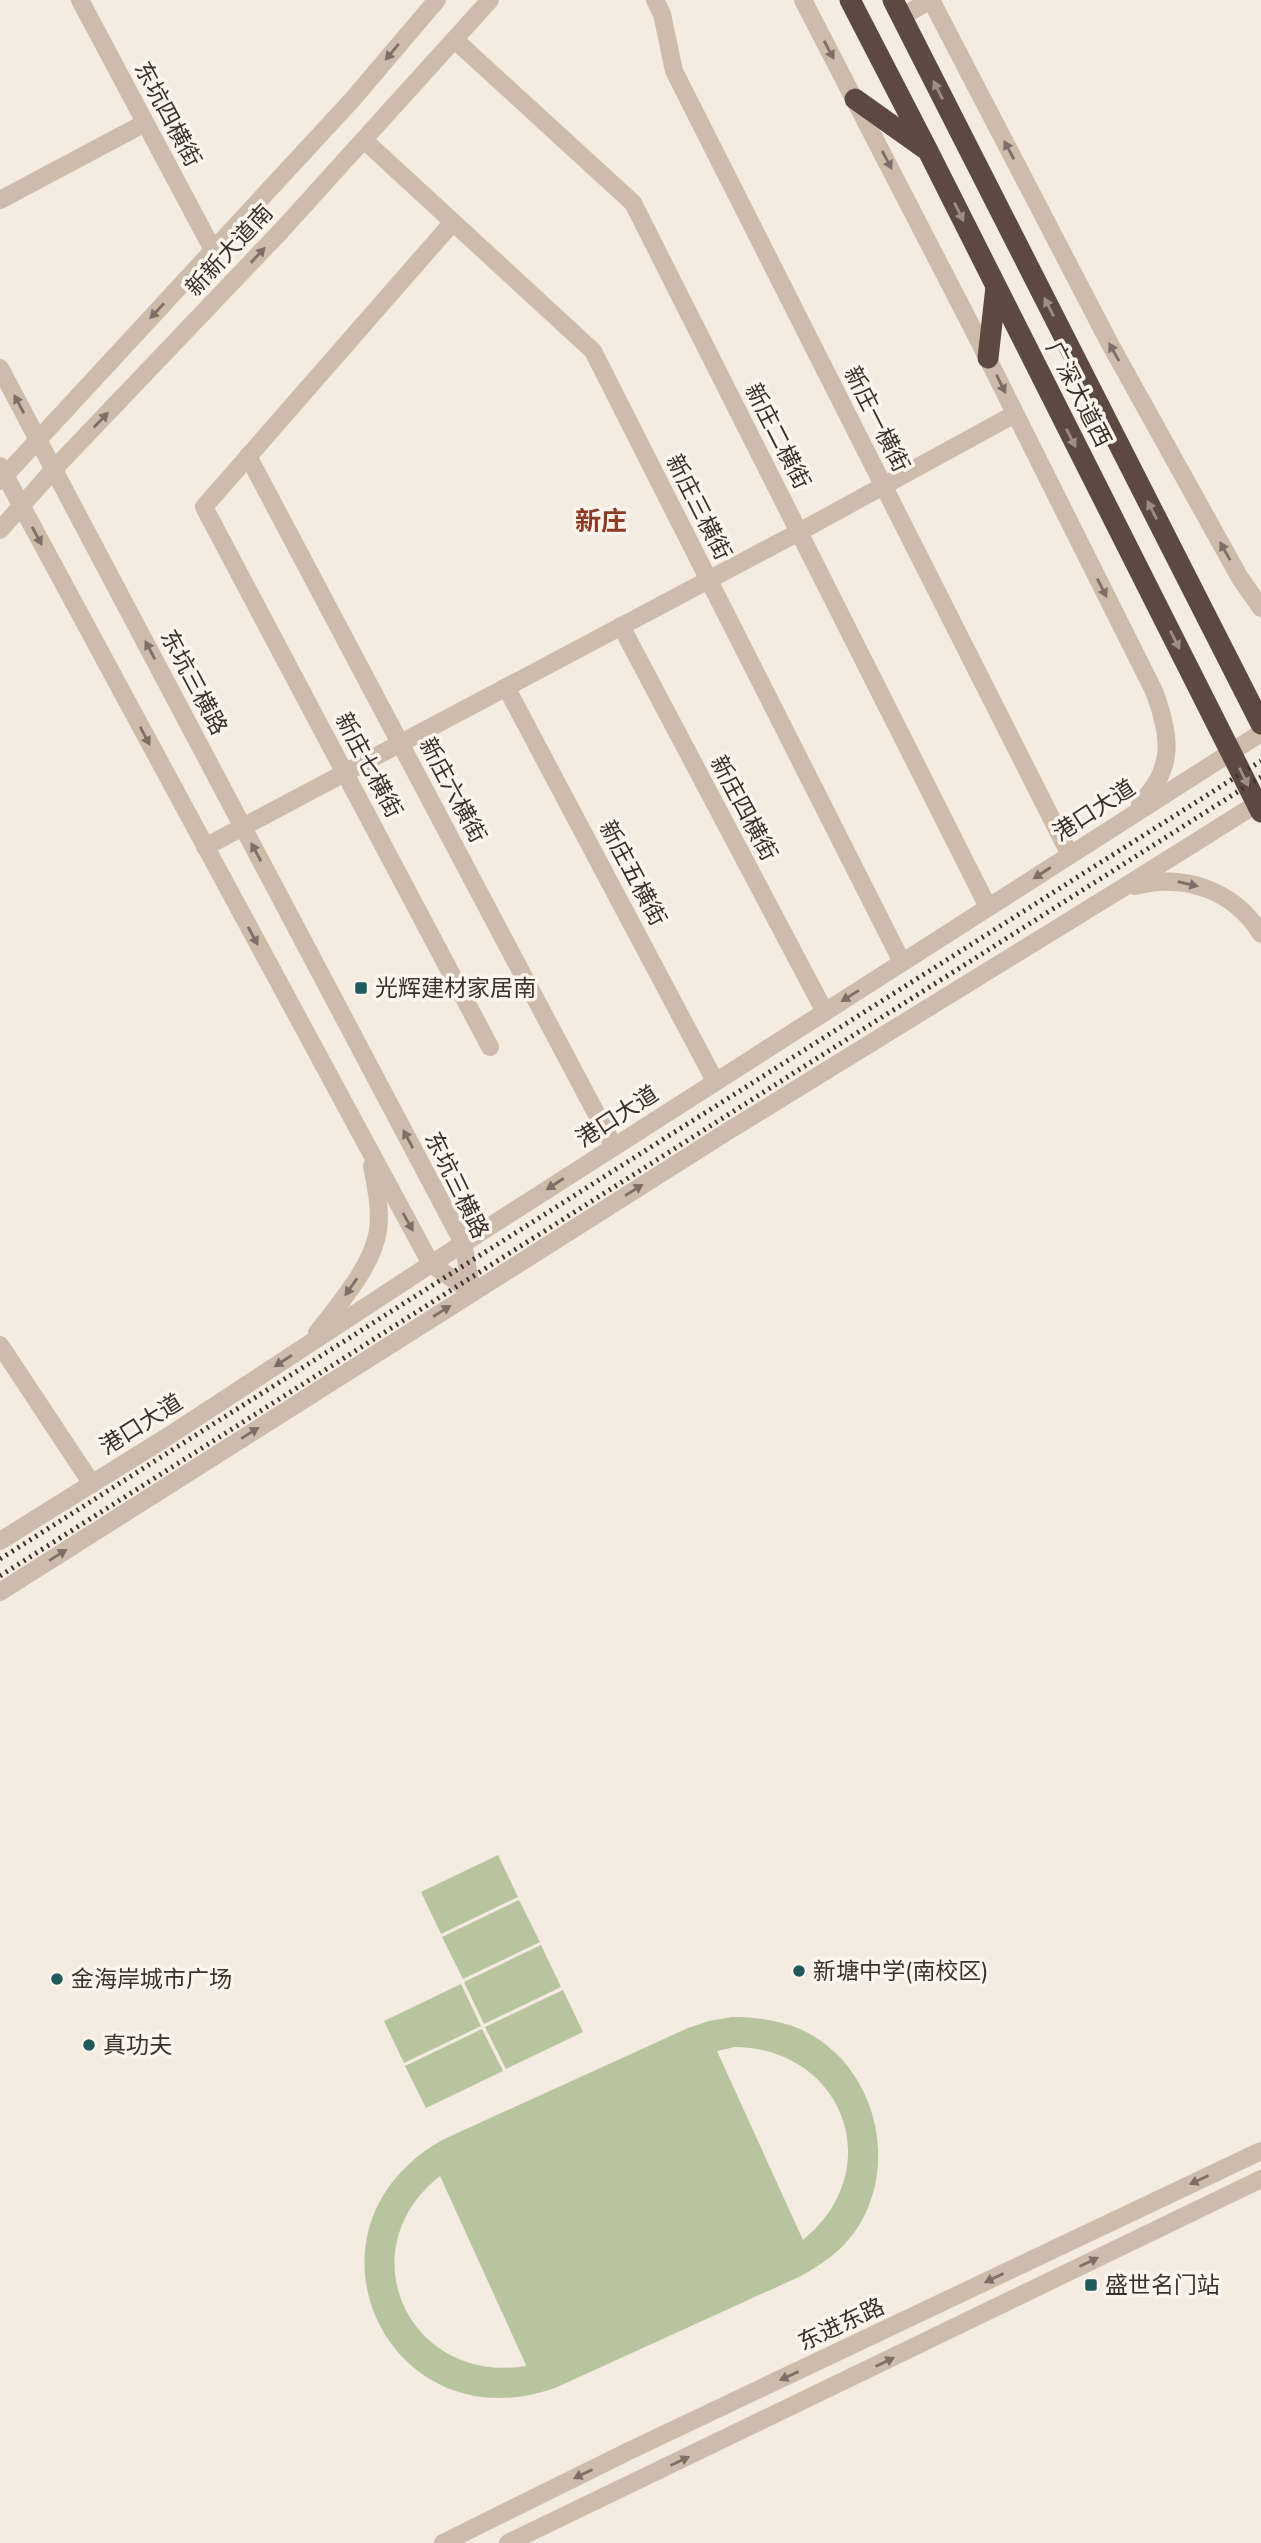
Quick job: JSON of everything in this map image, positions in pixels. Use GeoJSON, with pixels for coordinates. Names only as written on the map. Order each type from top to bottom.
{"type":"FeatureCollection","features":[{"type":"Feature","properties":{"kind":"highway","name":"广深大道西"},"geometry":{"type":"LineString","coordinates":[[850,0],[1260,805]]}},
{"type":"Feature","properties":{"kind":"highway","name":"广深大道西"},"geometry":{"type":"LineString","coordinates":[[897,9],[1261,724]]}},
{"type":"Feature","properties":{"kind":"highway"},"geometry":{"type":"LineString","coordinates":[[855,99],[928,151]]}},
{"type":"Feature","properties":{"kind":"highway"},"geometry":{"type":"LineString","coordinates":[[988,358],[996,287]]}},
{"type":"Feature","properties":{"kind":"street","name":"东坑四横街"},"geometry":{"type":"LineString","coordinates":[[79,0],[213,250]]}},
{"type":"Feature","properties":{"kind":"street","name":"新新大道南"},"geometry":{"type":"LineString","coordinates":[[2,474],[38,440],[352,100],[437,0]]}},
{"type":"Feature","properties":{"kind":"street","name":"新新大道南"},"geometry":{"type":"LineString","coordinates":[[0,530],[54,469],[364,140],[490,0]]}},
{"type":"Feature","properties":{"kind":"street","name":"新庄一横街"},"geometry":{"type":"LineString","coordinates":[[655,0],[662,15],[674,71],[1070,855]]}},
{"type":"Feature","properties":{"kind":"street"},"geometry":{"type":"LineString","coordinates":[[803,0],[988,358],[1163,714],[1168,736],[1166,761],[1158,782],[1120,823]]}},
{"type":"Feature","properties":{"kind":"street"},"geometry":{"type":"LineString","coordinates":[[897,9],[931,0],[1110,344],[1240,578],[1261,608]]}},
{"type":"Feature","properties":{"kind":"street","name":"新庄二横街"},"geometry":{"type":"LineString","coordinates":[[455,40],[633,203],[988,907]]}},
{"type":"Feature","properties":{"kind":"street"},"geometry":{"type":"LineString","coordinates":[[0,200],[145,123]]}},
{"type":"Feature","properties":{"kind":"street","name":"新庄三横街"},"geometry":{"type":"LineString","coordinates":[[364,140],[593,351],[902,962]]}},
{"type":"Feature","properties":{"kind":"street"},"geometry":{"type":"LineString","coordinates":[[248,456],[453,222]]}},
{"type":"Feature","properties":{"kind":"street","name":"东坑三横路"},"geometry":{"type":"LineString","coordinates":[[0,368],[463,1243],[472,1292]]}},
{"type":"Feature","properties":{"kind":"street"},"geometry":{"type":"LineString","coordinates":[[205,847],[1016,414]]}},
{"type":"Feature","properties":{"kind":"street","name":"新庄七横街"},"geometry":{"type":"LineString","coordinates":[[248,456],[204,507],[490,1047]]}},
{"type":"Feature","properties":{"kind":"street","name":"新庄六横街"},"geometry":{"type":"LineString","coordinates":[[248,456],[614,1147]]}},
{"type":"Feature","properties":{"kind":"street"},"geometry":{"type":"LineString","coordinates":[[2,474],[431,1264],[472,1292]]}},
{"type":"Feature","properties":{"kind":"street","name":"新庄四横街"},"geometry":{"type":"LineString","coordinates":[[621,626],[825,1012]]}},
{"type":"Feature","properties":{"kind":"street","name":"新庄五横街"},"geometry":{"type":"LineString","coordinates":[[506,687],[715,1082]]}},
{"type":"Feature","properties":{"kind":"street","name":"港口大道"},"geometry":{"type":"LineString","coordinates":[[0,1541],[1261,733]]}},
{"type":"Feature","properties":{"kind":"street"},"geometry":{"type":"LineString","coordinates":[[0,1592],[472,1292],[1260,805]]}},
{"type":"Feature","properties":{"kind":"street"},"geometry":{"type":"LineString","coordinates":[[1121,889],[1156,880],[1180,881],[1208,889],[1234,902],[1254,922],[1261,934]]}},
{"type":"Feature","properties":{"kind":"street"},"geometry":{"type":"LineString","coordinates":[[311,1342],[358,1278],[378,1231],[379,1203],[370,1152]]}},
{"type":"Feature","properties":{"kind":"street"},"geometry":{"type":"LineString","coordinates":[[0,1345],[92,1484]]}},
{"type":"Feature","properties":{"kind":"street","name":"东进东路"},"geometry":{"type":"LineString","coordinates":[[443,2543],[631,2450],[1261,2151]]}},
{"type":"Feature","properties":{"kind":"street"},"geometry":{"type":"LineString","coordinates":[[508,2543],[1261,2179]]}},
{"type":"Feature","properties":{"kind":"green space"},"geometry":{"type":"Polygon","coordinates":[[[498,1855],[518,1897],[441,1934],[421,1892],[498,1855]]]}},
{"type":"Feature","properties":{"kind":"green space"},"geometry":{"type":"Polygon","coordinates":[[[519,1900],[540,1942],[463,1979],[442,1937],[519,1900]]]}},
{"type":"Feature","properties":{"kind":"green space"},"geometry":{"type":"Polygon","coordinates":[[[541,1945],[561,1987],[484,2024],[464,1982],[541,1945]]]}},
{"type":"Feature","properties":{"kind":"green space"},"geometry":{"type":"Polygon","coordinates":[[[461,1984],[481,2026],[404,2063],[384,2021],[461,1984]]]}},
{"type":"Feature","properties":{"kind":"green space"},"geometry":{"type":"Polygon","coordinates":[[[563,1990],[583,2032],[506,2069],[485,2027],[563,1990]]]}},
{"type":"Feature","properties":{"kind":"green space"},"geometry":{"type":"Polygon","coordinates":[[[732,2017],[750,2018],[775,2021],[800,2029],[826,2045],[847,2066],[863,2091],[874,2119],[878,2148],[876,2178],[869,2206],[849,2240],[830,2258],[801,2276],[555,2388],[496,2398],[445,2387],[404,2359],[377,2320],[365,2273],[370,2225],[395,2179],[442,2140],[688,2028],[732,2017]],[[735,2047],[717,2051],[803,2240],[829,2212],[844,2180],[848,2148],[842,2118],[827,2090],[804,2068],[773,2053],[735,2047]],[[440,2176],[412,2206],[397,2240],[395,2274],[404,2306],[423,2334],[450,2355],[485,2366],[526,2366],[526,2365],[440,2176]]]}},
{"type":"Feature","properties":{"kind":"green space"},"geometry":{"type":"Polygon","coordinates":[[[482,2029],[503,2071],[426,2108],[405,2066],[482,2029]]]}},
{"type":"Feature","properties":{"kind":"railway"},"geometry":{"type":"LineString","coordinates":[[0,1559],[1261,761]]}},
{"type":"Feature","properties":{"kind":"railway"},"geometry":{"type":"LineString","coordinates":[[0,1576],[1261,777]]}},
{"type":"Feature","properties":{"kind":"place","name":"光辉建材家居南"},"geometry":{"type":"Point","coordinates":[361,988]}},
{"type":"Feature","properties":{"kind":"place","name":"新塘中学(南校区)"},"geometry":{"type":"Point","coordinates":[799,1971]}},
{"type":"Feature","properties":{"kind":"place","name":"金海岸城市广场"},"geometry":{"type":"Point","coordinates":[57,1979]}},
{"type":"Feature","properties":{"kind":"place","name":"真功夫"},"geometry":{"type":"Point","coordinates":[89,2045]}},
{"type":"Feature","properties":{"kind":"place","name":"盛世名门站"},"geometry":{"type":"Point","coordinates":[1091,2285]}},
{"type":"Feature","properties":{"kind":"district","name":"新庄"},"geometry":{"type":"Point","coordinates":[601,521]}}]}
